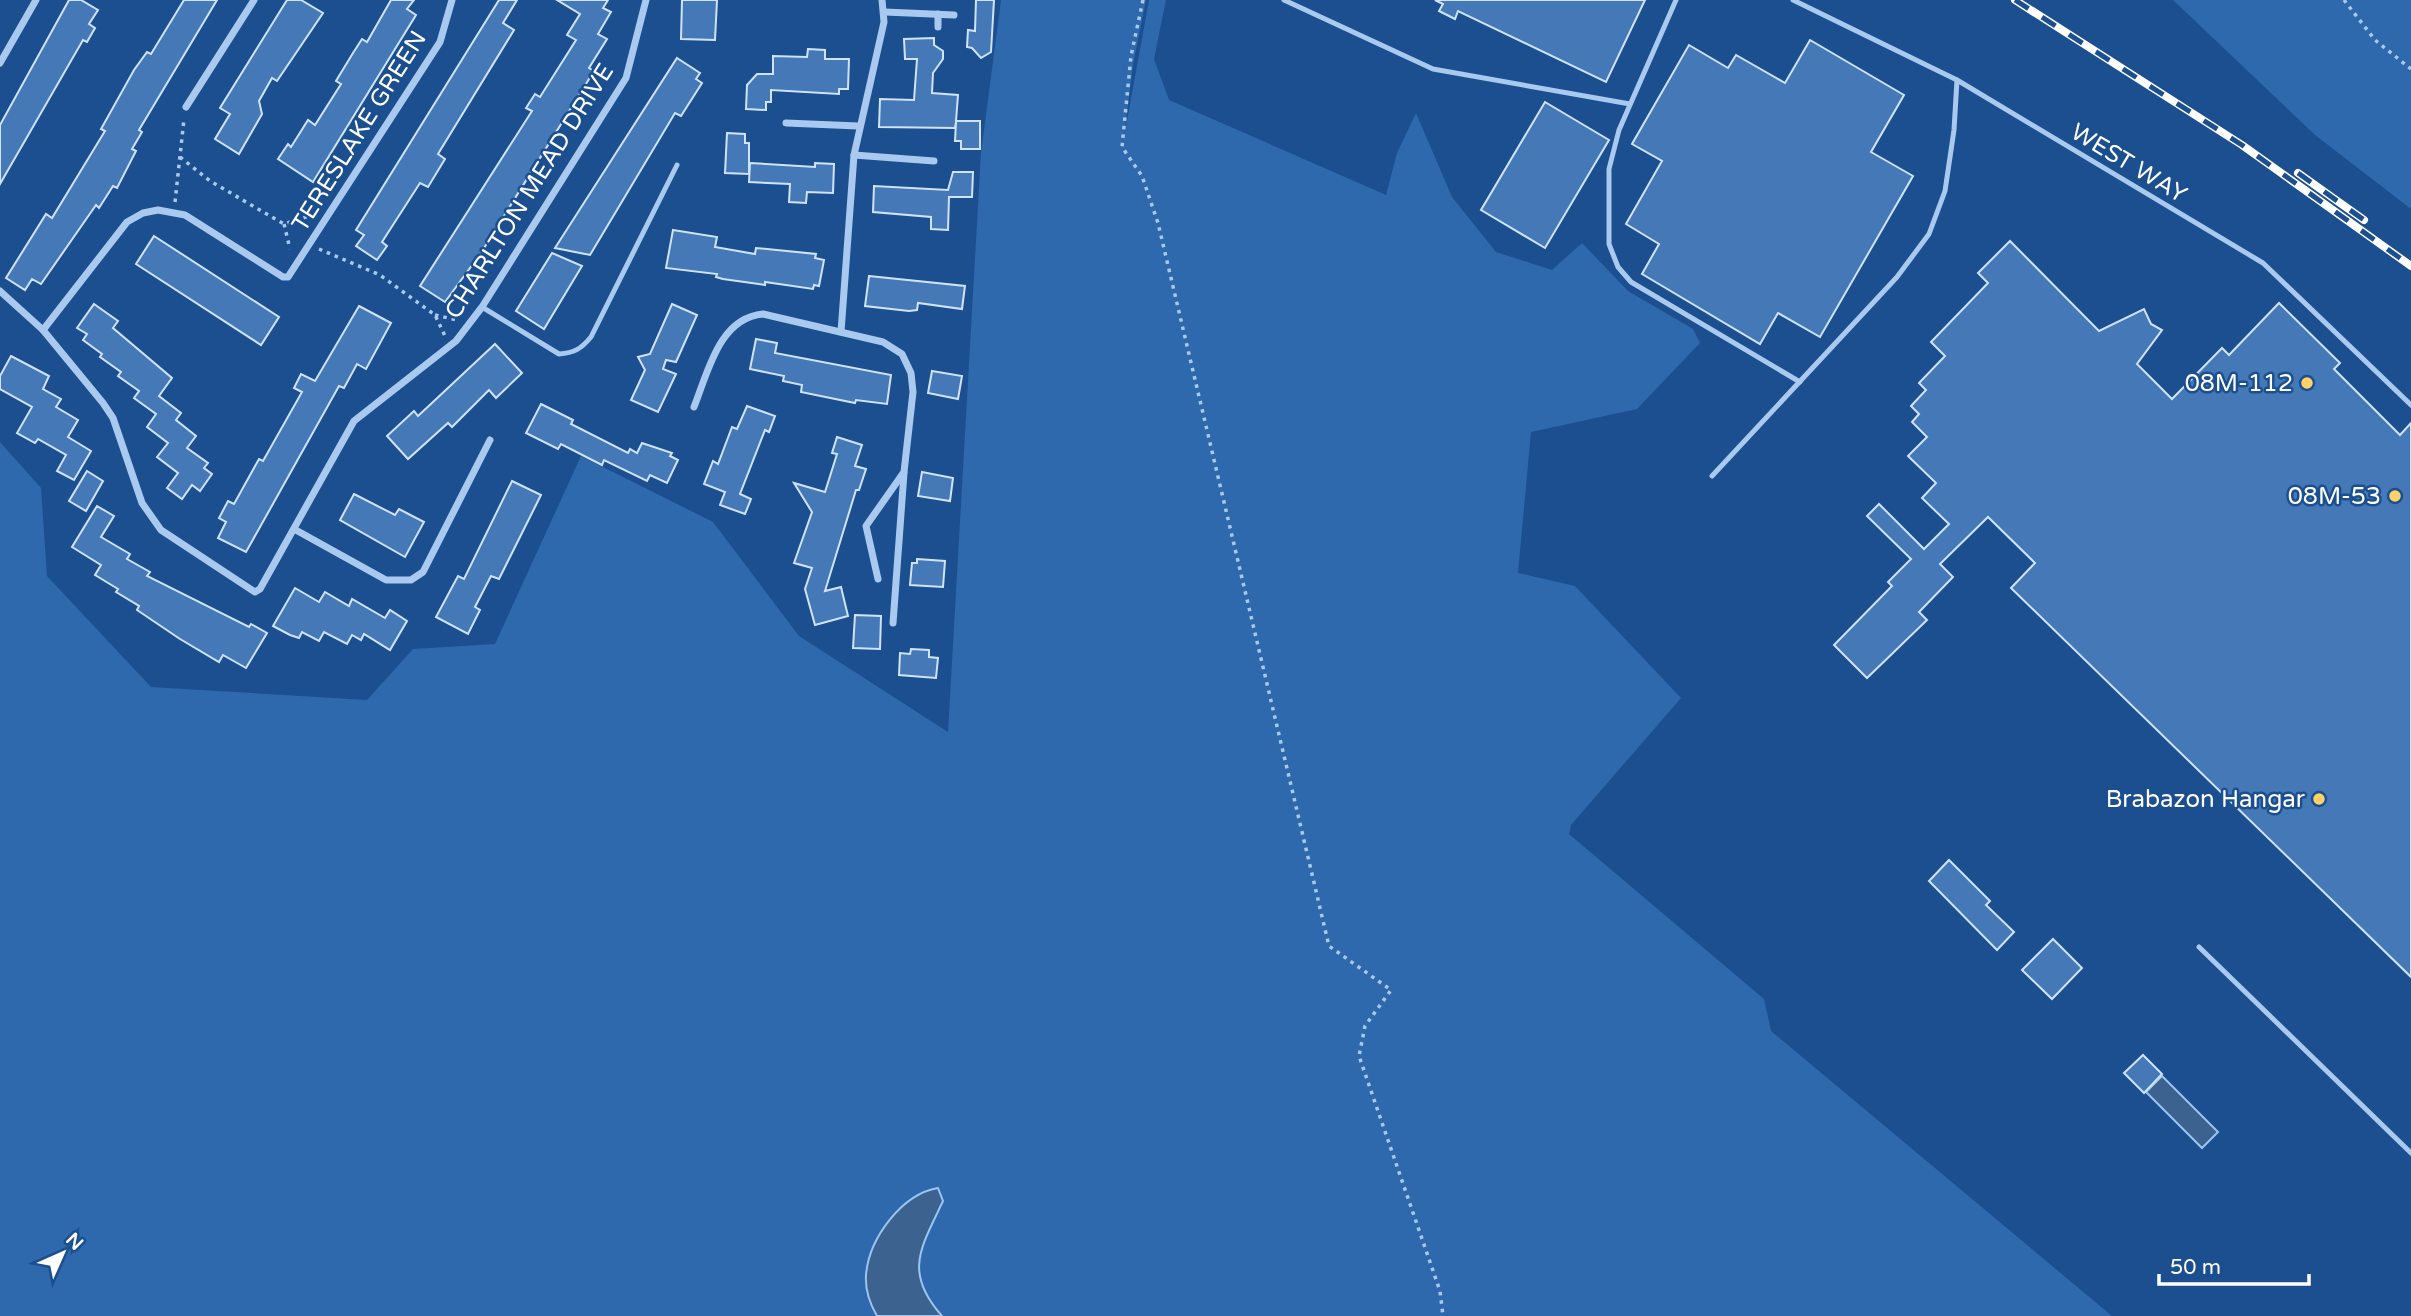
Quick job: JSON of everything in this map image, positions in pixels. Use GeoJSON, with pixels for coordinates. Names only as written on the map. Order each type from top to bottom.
{"type":"FeatureCollection","features":[{"type":"Feature","properties":{"kind":"street"},"geometry":{"type":"LineString","coordinates":[[0,63],[36,0]]}},
{"type":"Feature","properties":{"kind":"street"},"geometry":{"type":"LineString","coordinates":[[186,107],[254,0]]}},
{"type":"Feature","properties":{"kind":"street","name":"TERESLAKE GREEN"},"geometry":{"type":"LineString","coordinates":[[174,211],[283,277],[288,277],[440,42],[452,0]]}},
{"type":"Feature","properties":{"kind":"street","name":"CHARLTON MEAD DRIVE"},"geometry":{"type":"LineString","coordinates":[[0,291],[43,330],[113,418],[142,503],[160,530],[255,592],[260,589],[354,421],[450,346],[466,331],[482,307],[626,78],[646,0]]}},
{"type":"Feature","properties":{"kind":"street"},"geometry":{"type":"LineString","coordinates":[[841,332],[853,155],[885,12],[882,0]]}},
{"type":"Feature","properties":{"kind":"street"},"geometry":{"type":"LineString","coordinates":[[885,12],[954,15]]}},
{"type":"Feature","properties":{"kind":"street"},"geometry":{"type":"LineString","coordinates":[[938,14],[938,27]]}},
{"type":"Feature","properties":{"kind":"street"},"geometry":{"type":"LineString","coordinates":[[786,123],[858,126]]}},
{"type":"Feature","properties":{"kind":"street"},"geometry":{"type":"LineString","coordinates":[[853,155],[934,161]]}},
{"type":"Feature","properties":{"kind":"street"},"geometry":{"type":"LineString","coordinates":[[43,330],[127,222],[143,213],[174,211]]}},
{"type":"Feature","properties":{"kind":"street"},"geometry":{"type":"LineString","coordinates":[[694,407],[722,340],[733,326],[748,316],[763,314],[883,342],[902,354],[911,373],[913,392],[893,623]]}},
{"type":"Feature","properties":{"kind":"street"},"geometry":{"type":"LineString","coordinates":[[294,529],[386,580],[411,580],[423,572],[490,440]]}},
{"type":"Feature","properties":{"kind":"street"},"geometry":{"type":"LineString","coordinates":[[878,579],[866,526],[904,472]]}},
{"type":"Feature","properties":{"kind":"lane"},"geometry":{"type":"LineString","coordinates":[[1284,0],[1433,69],[1630,104]]}},
{"type":"Feature","properties":{"kind":"lane"},"geometry":{"type":"LineString","coordinates":[[1676,0],[1630,104],[1609,169],[1609,244],[1618,267],[1632,282],[1800,382]]}},
{"type":"Feature","properties":{"kind":"lane","name":"WEST WAY"},"geometry":{"type":"LineString","coordinates":[[1793,0],[1957,80],[2263,263],[2411,405]]}},
{"type":"Feature","properties":{"kind":"lane"},"geometry":{"type":"LineString","coordinates":[[1712,476],[1897,276],[1929,234],[1945,191],[1954,130],[1957,80]]}},
{"type":"Feature","properties":{"kind":"lane"},"geometry":{"type":"LineString","coordinates":[[482,307],[559,354],[573,353],[583,347],[592,337],[677,164]]}},
{"type":"Feature","properties":{"kind":"lane"},"geometry":{"type":"LineString","coordinates":[[2199,947],[2411,1153]]}},
{"type":"Feature","properties":{"kind":"path"},"geometry":{"type":"LineString","coordinates":[[1143,0],[1131,57],[1122,147],[1142,176],[1158,223],[1329,946],[1391,990],[1365,1027],[1359,1056],[1440,1291],[1443,1316]]}},
{"type":"Feature","properties":{"kind":"path"},"geometry":{"type":"LineString","coordinates":[[2344,0],[2375,40],[2411,69]]}},
{"type":"Feature","properties":{"kind":"path"},"geometry":{"type":"LineString","coordinates":[[174,211],[186,107]]}},
{"type":"Feature","properties":{"kind":"path"},"geometry":{"type":"LineString","coordinates":[[180,157],[210,181],[284,224],[334,208]]}},
{"type":"Feature","properties":{"kind":"path"},"geometry":{"type":"LineString","coordinates":[[311,245],[380,275],[435,315],[450,346]]}},
{"type":"Feature","properties":{"kind":"shaded area"},"geometry":{"type":"Polygon","coordinates":[[[1001,0],[1146,0],[1133,65],[1124,137],[1149,0],[1166,0],[1154,59],[1169,100],[1386,195],[1397,153],[1416,113],[1452,197],[1496,252],[1552,270],[1582,243],[1628,291],[1693,329],[1700,343],[1637,409],[1531,432],[1518,573],[1575,586],[1681,698],[1571,825],[1569,834],[1764,999],[1771,1031],[2112,1316],[0,1316],[0,442],[41,488],[47,576],[151,687],[367,700],[413,649],[495,644],[581,456],[713,522],[799,636],[948,732],[981,153],[1001,0]]]}},
{"type":"Feature","properties":{"kind":"shaded area"},"geometry":{"type":"Polygon","coordinates":[[[2173,0],[2411,0],[2411,209],[2315,135],[2173,0]]]}},
{"type":"Feature","properties":{"kind":"shaded area"},"geometry":{"type":"Polygon","coordinates":[[[2162,1076],[2218,1132],[2202,1148],[2146,1092],[2162,1076]]]}},
{"type":"Feature","properties":{"kind":"shaded area"},"geometry":{"type":"Polygon","coordinates":[[[938,1188],[943,1201],[923,1246],[919,1273],[930,1300],[942,1316],[877,1316],[868,1296],[866,1280],[873,1247],[900,1208],[925,1192],[938,1188]]]}},
{"type":"Feature","properties":{"kind":"building"},"geometry":{"type":"Polygon","coordinates":[[[69,0],[81,0],[98,10],[89,24],[95,28],[87,42],[83,40],[0,184],[0,125],[69,0]]]}},
{"type":"Feature","properties":{"kind":"building"},"geometry":{"type":"Polygon","coordinates":[[[184,0],[217,0],[139,130],[142,132],[132,149],[136,151],[117,188],[113,186],[99,208],[96,205],[41,284],[32,279],[25,290],[6,278],[46,214],[52,218],[105,131],[101,129],[134,70],[147,52],[151,54],[184,0]]]}},
{"type":"Feature","properties":{"kind":"building"},"geometry":{"type":"Polygon","coordinates":[[[287,0],[301,0],[323,13],[277,81],[272,78],[259,101],[262,114],[239,154],[215,139],[230,114],[220,108],[287,0]]]}},
{"type":"Feature","properties":{"kind":"building"},"geometry":{"type":"Polygon","coordinates":[[[391,0],[414,0],[407,9],[416,15],[313,182],[278,159],[288,144],[291,147],[308,120],[315,125],[341,84],[336,81],[353,53],[362,39],[367,42],[391,0]]]}},
{"type":"Feature","properties":{"kind":"building"},"geometry":{"type":"Polygon","coordinates":[[[499,0],[517,0],[503,23],[514,30],[438,154],[445,159],[428,187],[420,183],[382,242],[387,246],[377,260],[356,246],[364,235],[356,230],[499,0]]]}},
{"type":"Feature","properties":{"kind":"building"},"geometry":{"type":"Polygon","coordinates":[[[557,0],[608,0],[603,8],[611,12],[598,34],[607,39],[589,68],[594,71],[481,253],[445,302],[420,286],[532,111],[526,108],[535,94],[540,97],[576,40],[567,35],[580,14],[557,0]]]}},
{"type":"Feature","properties":{"kind":"building"},"geometry":{"type":"Polygon","coordinates":[[[682,0],[717,0],[715,40],[681,39],[682,0]]]}},
{"type":"Feature","properties":{"kind":"building"},"geometry":{"type":"Polygon","coordinates":[[[976,0],[994,0],[991,52],[981,58],[972,48],[967,47],[968,30],[975,31],[976,0]]]}},
{"type":"Feature","properties":{"kind":"building"},"geometry":{"type":"Polygon","coordinates":[[[1435,0],[1645,0],[1606,82],[1458,11],[1455,19],[1439,11],[1443,4],[1435,0]]]}},
{"type":"Feature","properties":{"kind":"building"},"geometry":{"type":"Polygon","coordinates":[[[934,38],[934,45],[943,51],[943,59],[933,73],[932,93],[958,95],[956,121],[980,121],[980,149],[961,149],[961,141],[955,141],[956,122],[955,128],[879,127],[880,99],[914,100],[917,59],[905,59],[904,39],[934,38]]]}},
{"type":"Feature","properties":{"kind":"building"},"geometry":{"type":"Polygon","coordinates":[[[1810,40],[1904,95],[1871,152],[1913,176],[1820,337],[1778,313],[1760,344],[1642,274],[1659,244],[1626,224],[1662,161],[1632,144],[1689,45],[1728,68],[1736,55],[1785,83],[1810,40]]]}},
{"type":"Feature","properties":{"kind":"building"},"geometry":{"type":"Polygon","coordinates":[[[808,49],[825,50],[825,59],[849,59],[848,89],[839,89],[839,94],[771,90],[771,102],[766,102],[766,110],[746,109],[747,85],[757,74],[773,74],[773,56],[807,57],[808,49]]]}},
{"type":"Feature","properties":{"kind":"building"},"geometry":{"type":"Polygon","coordinates":[[[677,58],[700,73],[696,79],[702,83],[681,116],[675,113],[590,255],[555,248],[677,58]]]}},
{"type":"Feature","properties":{"kind":"building"},"geometry":{"type":"Polygon","coordinates":[[[1545,102],[1609,140],[1545,248],[1481,210],[1545,102]]]}},
{"type":"Feature","properties":{"kind":"building"},"geometry":{"type":"Polygon","coordinates":[[[727,133],[745,134],[745,143],[749,143],[749,174],[725,173],[727,133]]]}},
{"type":"Feature","properties":{"kind":"building"},"geometry":{"type":"Polygon","coordinates":[[[750,163],[815,167],[815,163],[834,164],[833,193],[807,192],[806,203],[789,202],[790,184],[749,182],[750,163]]]}},
{"type":"Feature","properties":{"kind":"building"},"geometry":{"type":"Polygon","coordinates":[[[953,172],[973,172],[972,197],[949,197],[948,230],[931,229],[931,217],[873,212],[874,186],[948,190],[953,172]]]}},
{"type":"Feature","properties":{"kind":"building"},"geometry":{"type":"Polygon","coordinates":[[[673,230],[717,237],[715,247],[755,254],[756,248],[816,254],[815,258],[824,260],[819,286],[814,285],[813,289],[765,282],[765,285],[723,279],[716,277],[717,274],[666,268],[673,230]]]}},
{"type":"Feature","properties":{"kind":"building"},"geometry":{"type":"Polygon","coordinates":[[[154,236],[279,317],[261,345],[136,264],[154,236]]]}},
{"type":"Feature","properties":{"kind":"building"},"geometry":{"type":"Polygon","coordinates":[[[2010,241],[2099,331],[2144,309],[2151,324],[2162,330],[2137,364],[2172,399],[2222,348],[2229,355],[2279,303],[2340,363],[2334,369],[2400,435],[2411,423],[2411,977],[2011,588],[2035,563],[1988,517],[1940,564],[1953,577],[1919,612],[1927,620],[1867,678],[1834,645],[1892,586],[1888,582],[1911,559],[1867,516],[1879,504],[1924,549],[1949,524],[1922,498],[1936,483],[1908,456],[1927,437],[1912,422],[1919,414],[1911,406],[1926,390],[1919,383],[1945,356],[1931,342],[1988,283],[1978,273],[2010,241]]]}},
{"type":"Feature","properties":{"kind":"building"},"geometry":{"type":"Polygon","coordinates":[[[552,253],[582,266],[544,329],[516,311],[552,253]]]}},
{"type":"Feature","properties":{"kind":"building"},"geometry":{"type":"Polygon","coordinates":[[[869,276],[965,286],[962,309],[918,303],[917,310],[909,311],[865,306],[869,276]]]}},
{"type":"Feature","properties":{"kind":"building"},"geometry":{"type":"Polygon","coordinates":[[[94,304],[118,321],[113,328],[172,378],[159,396],[181,413],[176,420],[196,436],[187,448],[208,463],[204,468],[212,474],[200,491],[192,485],[182,499],[167,488],[178,473],[157,457],[168,443],[147,427],[156,414],[134,398],[139,391],[118,376],[121,372],[83,340],[87,334],[77,328],[94,304]]]}},
{"type":"Feature","properties":{"kind":"building"},"geometry":{"type":"Polygon","coordinates":[[[672,304],[697,315],[676,362],[666,360],[663,369],[676,374],[658,412],[631,400],[645,370],[638,357],[650,354],[672,304]]]}},
{"type":"Feature","properties":{"kind":"building"},"geometry":{"type":"Polygon","coordinates":[[[359,306],[391,323],[366,369],[357,364],[344,388],[339,386],[246,552],[218,538],[226,522],[219,518],[228,501],[234,504],[259,459],[263,461],[302,392],[294,388],[301,374],[315,381],[359,306]]]}},
{"type":"Feature","properties":{"kind":"building"},"geometry":{"type":"Polygon","coordinates":[[[756,339],[777,343],[775,353],[891,375],[887,404],[856,400],[855,403],[801,392],[802,385],[783,381],[784,376],[750,369],[756,339]]]}},
{"type":"Feature","properties":{"kind":"building"},"geometry":{"type":"Polygon","coordinates":[[[495,344],[522,373],[496,398],[489,390],[452,427],[448,423],[408,459],[387,436],[414,411],[418,416],[495,344]]]}},
{"type":"Feature","properties":{"kind":"building"},"geometry":{"type":"Polygon","coordinates":[[[11,356],[49,376],[43,389],[61,399],[56,407],[78,420],[68,437],[91,451],[74,480],[57,471],[66,455],[38,439],[35,443],[17,433],[32,407],[0,389],[0,376],[11,356]]]}},
{"type":"Feature","properties":{"kind":"building"},"geometry":{"type":"Polygon","coordinates":[[[932,371],[962,376],[958,399],[928,393],[932,371]]]}},
{"type":"Feature","properties":{"kind":"building"},"geometry":{"type":"Polygon","coordinates":[[[541,404],[573,420],[571,424],[628,453],[630,449],[637,453],[642,443],[672,453],[670,456],[678,460],[667,483],[650,475],[647,481],[604,460],[602,465],[561,444],[558,449],[526,433],[541,404]]]}},
{"type":"Feature","properties":{"kind":"building"},"geometry":{"type":"Polygon","coordinates":[[[747,406],[775,416],[769,432],[765,430],[740,494],[751,499],[745,514],[720,505],[725,492],[704,484],[713,461],[718,464],[732,427],[737,429],[747,406]]]}},
{"type":"Feature","properties":{"kind":"building"},"geometry":{"type":"Polygon","coordinates":[[[837,437],[862,445],[855,466],[866,469],[859,490],[856,490],[825,591],[841,587],[848,616],[815,625],[805,589],[812,568],[794,563],[812,512],[794,483],[825,492],[837,454],[832,453],[837,437]]]}},
{"type":"Feature","properties":{"kind":"building"},"geometry":{"type":"Polygon","coordinates":[[[87,471],[103,481],[86,511],[69,501],[87,471]]]}},
{"type":"Feature","properties":{"kind":"building"},"geometry":{"type":"Polygon","coordinates":[[[922,472],[953,478],[950,501],[918,496],[922,472]]]}},
{"type":"Feature","properties":{"kind":"building"},"geometry":{"type":"Polygon","coordinates":[[[512,481],[541,495],[499,579],[491,576],[475,607],[480,610],[468,634],[436,617],[458,576],[464,579],[512,481]]]}},
{"type":"Feature","properties":{"kind":"building"},"geometry":{"type":"Polygon","coordinates":[[[354,494],[395,515],[399,509],[424,522],[405,557],[340,520],[354,494]]]}},
{"type":"Feature","properties":{"kind":"building"},"geometry":{"type":"Polygon","coordinates":[[[97,506],[114,516],[101,537],[130,554],[127,559],[150,572],[147,576],[249,627],[251,624],[267,633],[246,668],[223,655],[219,662],[180,639],[137,610],[139,606],[95,575],[101,565],[72,547],[97,506]]]}},
{"type":"Feature","properties":{"kind":"building"},"geometry":{"type":"Polygon","coordinates":[[[917,559],[945,561],[943,587],[910,585],[912,563],[917,563],[917,559]]]}},
{"type":"Feature","properties":{"kind":"building"},"geometry":{"type":"Polygon","coordinates":[[[295,588],[319,602],[325,592],[349,606],[352,599],[385,618],[390,610],[407,621],[390,650],[364,634],[361,640],[352,635],[347,644],[324,632],[319,641],[302,632],[299,638],[273,626],[295,588]]]}},
{"type":"Feature","properties":{"kind":"building"},"geometry":{"type":"Polygon","coordinates":[[[855,615],[881,616],[880,649],[853,648],[855,615]]]}},
{"type":"Feature","properties":{"kind":"building"},"geometry":{"type":"Polygon","coordinates":[[[911,649],[929,650],[929,657],[938,658],[936,678],[899,675],[900,653],[910,654],[911,649]]]}},
{"type":"Feature","properties":{"kind":"building"},"geometry":{"type":"Polygon","coordinates":[[[1949,860],[1990,901],[1986,905],[2014,932],[1997,950],[1929,881],[1949,860]]]}},
{"type":"Feature","properties":{"kind":"building"},"geometry":{"type":"Polygon","coordinates":[[[2053,939],[2082,968],[2052,999],[2022,970],[2053,939]]]}},
{"type":"Feature","properties":{"kind":"building"},"geometry":{"type":"Polygon","coordinates":[[[2143,1055],[2162,1074],[2144,1093],[2124,1073],[2143,1055]]]}},
{"type":"Feature","properties":{"kind":"railway"},"geometry":{"type":"LineString","coordinates":[[2015,0],[2242,145],[2411,266]]}},
{"type":"Feature","properties":{"kind":"railway"},"geometry":{"type":"LineString","coordinates":[[2298,173],[2364,220]]}},
{"type":"Feature","properties":{"kind":"place","name":"08M-112"},"geometry":{"type":"Point","coordinates":[2307,383]}},
{"type":"Feature","properties":{"kind":"place","name":"08M-53"},"geometry":{"type":"Point","coordinates":[2395,496]}},
{"type":"Feature","properties":{"kind":"place","name":"Brabazon Hangar"},"geometry":{"type":"Point","coordinates":[2319,799]}}]}
